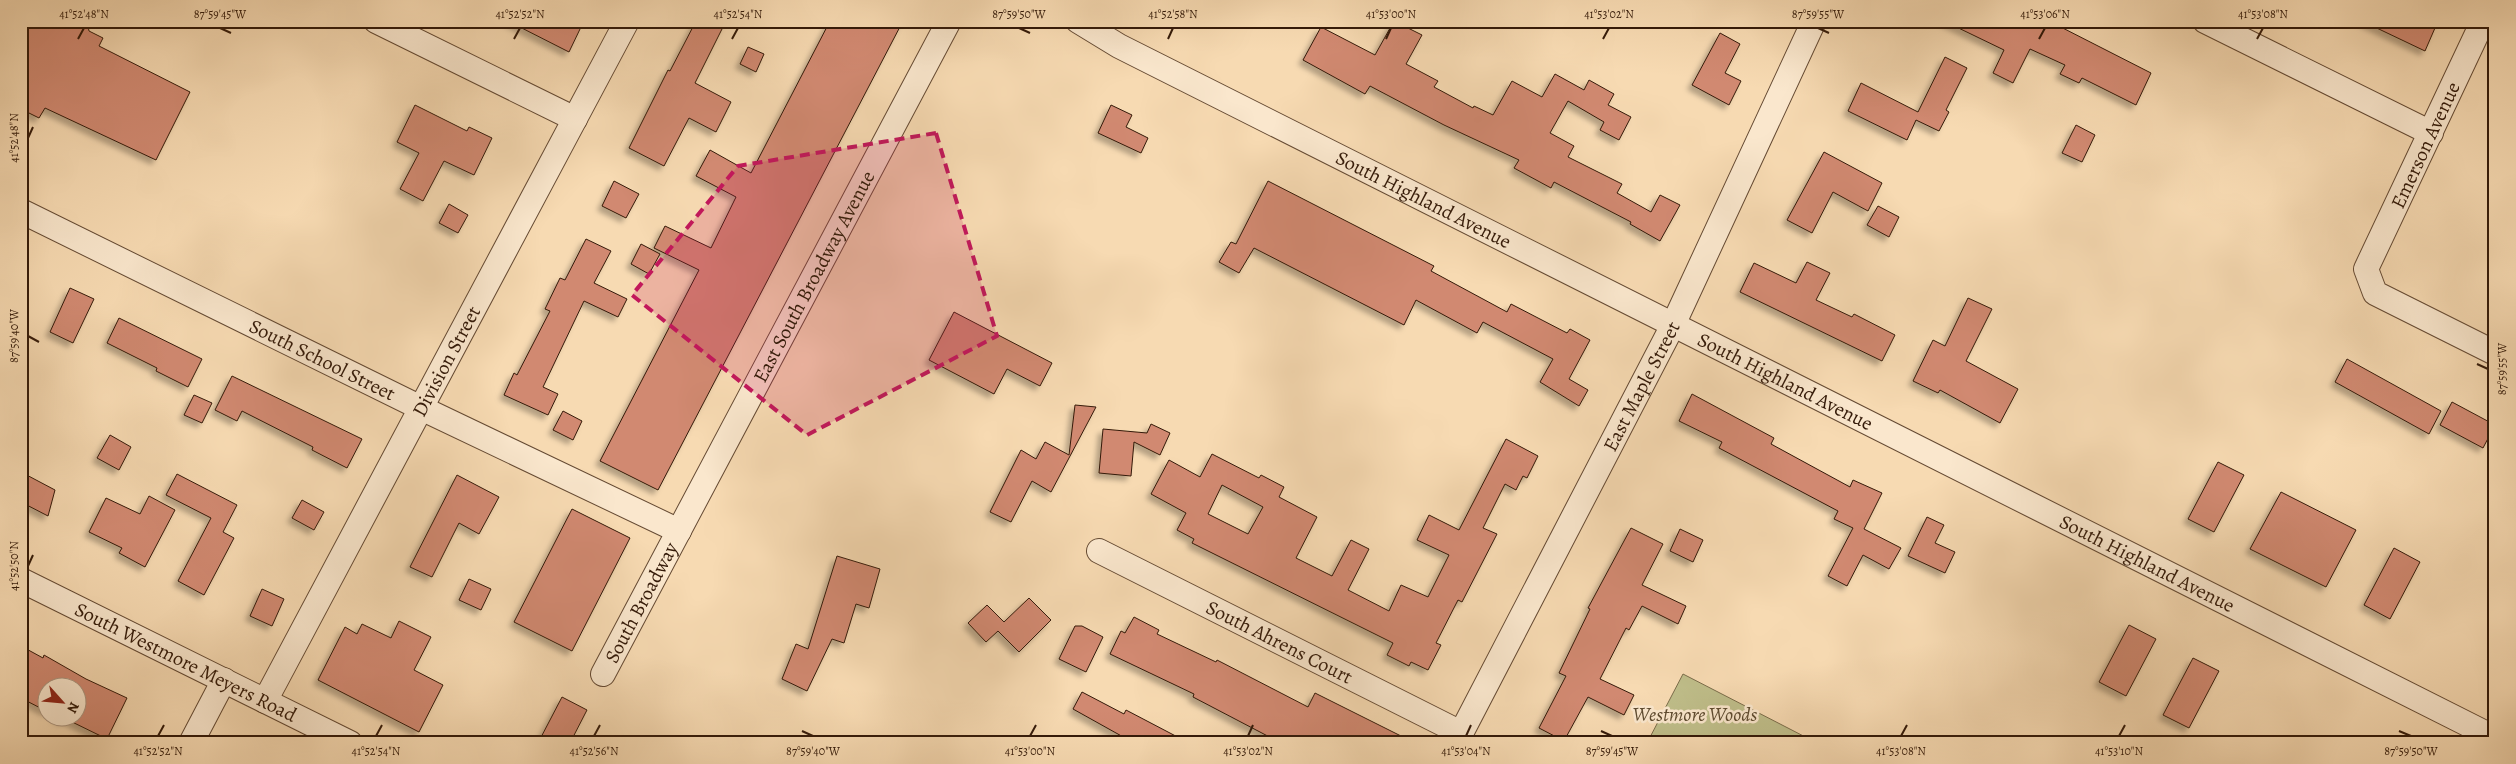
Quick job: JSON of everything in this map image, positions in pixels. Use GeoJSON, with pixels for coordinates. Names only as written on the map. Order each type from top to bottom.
{"type":"FeatureCollection","features":[{"type":"Feature","properties":{"kind":"street"},"geometry":{"type":"LineString","coordinates":[[376,21],[574,119]]}},
{"type":"Feature","properties":{"kind":"street","name":"Division Street"},"geometry":{"type":"LineString","coordinates":[[265,701],[627,21]]}},
{"type":"Feature","properties":{"kind":"street","name":"East South Broadway Avenue"},"geometry":{"type":"LineString","coordinates":[[679,531],[949,21]]}},
{"type":"Feature","properties":{"kind":"street","name":"South Highland Avenue"},"geometry":{"type":"LineString","coordinates":[[1078,21],[1120,46],[2495,738]]}},
{"type":"Feature","properties":{"kind":"street","name":"East Maple Street"},"geometry":{"type":"LineString","coordinates":[[1458,738],[1673,324],[1814,21]]}},
{"type":"Feature","properties":{"kind":"street"},"geometry":{"type":"LineString","coordinates":[[2205,21],[2431,133]]}},
{"type":"Feature","properties":{"kind":"street","name":"Emerson Avenue"},"geometry":{"type":"LineString","coordinates":[[2483,21],[2366,270],[2375,293],[2495,353]]}},
{"type":"Feature","properties":{"kind":"street","name":"South School Street"},"geometry":{"type":"LineString","coordinates":[[21,211],[421,408],[679,531]]}},
{"type":"Feature","properties":{"kind":"street","name":"South Broadway"},"geometry":{"type":"LineString","coordinates":[[603,674],[679,531]]}},
{"type":"Feature","properties":{"kind":"street","name":"South Ahrens Court"},"geometry":{"type":"LineString","coordinates":[[1099,551],[1458,738]]}},
{"type":"Feature","properties":{"kind":"street","name":"South Westmore Meyers Road"},"geometry":{"type":"LineString","coordinates":[[21,580],[350,743]]}},
{"type":"Feature","properties":{"kind":"street"},"geometry":{"type":"LineString","coordinates":[[191,743],[224,680]]}},
{"type":"Feature","properties":{"kind":"highlighted area"},"geometry":{"type":"Polygon","coordinates":[[[936,133],[997,336],[807,435],[632,295],[738,166],[936,133]]]}},
{"type":"Feature","properties":{"kind":"green space","name":"Westmore Woods"},"geometry":{"type":"Polygon","coordinates":[[[1683,674],[1817,743],[1647,743],[1683,674]]]}},
{"type":"Feature","properties":{"kind":"building"},"geometry":{"type":"Polygon","coordinates":[[[21,21],[87,21],[89,31],[103,38],[99,46],[190,92],[156,160],[45,108],[39,118],[21,109],[21,21]]]}},
{"type":"Feature","properties":{"kind":"building"},"geometry":{"type":"Polygon","coordinates":[[[508,21],[570,21],[581,27],[569,52],[508,21]]]}},
{"type":"Feature","properties":{"kind":"building"},"geometry":{"type":"Polygon","coordinates":[[[696,21],[726,21],[695,83],[731,102],[716,132],[689,118],[664,166],[629,148],[668,70],[670,71],[696,21]]]}},
{"type":"Feature","properties":{"kind":"building"},"geometry":{"type":"Polygon","coordinates":[[[830,21],[903,21],[658,490],[600,461],[699,270],[654,248],[665,226],[711,248],[736,197],[696,176],[710,150],[751,173],[830,21]]]}},
{"type":"Feature","properties":{"kind":"building"},"geometry":{"type":"Polygon","coordinates":[[[1394,21],[1422,35],[1406,64],[1438,81],[1434,87],[1473,108],[1474,106],[1493,115],[1512,81],[1542,97],[1555,74],[1584,90],[1589,80],[1614,94],[1608,105],[1631,117],[1619,140],[1600,130],[1604,122],[1568,101],[1550,133],[1574,146],[1568,157],[1622,184],[1617,193],[1651,212],[1660,195],[1680,205],[1660,241],[1630,224],[1631,222],[1554,182],[1551,188],[1514,168],[1519,160],[1444,125],[1370,86],[1365,94],[1303,60],[1321,27],[1375,55],[1394,21]]]}},
{"type":"Feature","properties":{"kind":"building"},"geometry":{"type":"Polygon","coordinates":[[[1944,21],[2049,21],[2151,73],[2136,105],[2082,78],[2079,83],[2060,74],[2065,65],[2030,49],[2013,83],[1993,73],[2004,50],[1944,21]]]}},
{"type":"Feature","properties":{"kind":"building"},"geometry":{"type":"Polygon","coordinates":[[[2362,21],[2438,21],[2425,51],[2362,21]]]}},
{"type":"Feature","properties":{"kind":"building"},"geometry":{"type":"Polygon","coordinates":[[[1720,33],[1740,44],[1725,73],[1741,81],[1729,105],[1692,85],[1720,33]]]}},
{"type":"Feature","properties":{"kind":"building"},"geometry":{"type":"Polygon","coordinates":[[[748,47],[764,54],[756,72],[740,64],[748,47]]]}},
{"type":"Feature","properties":{"kind":"building"},"geometry":{"type":"Polygon","coordinates":[[[1945,57],[1967,68],[1946,110],[1949,112],[1939,131],[1916,120],[1907,140],[1848,111],[1861,83],[1918,112],[1945,57]]]}},
{"type":"Feature","properties":{"kind":"building"},"geometry":{"type":"Polygon","coordinates":[[[415,105],[467,131],[469,127],[492,138],[474,175],[444,161],[423,201],[400,189],[419,153],[397,142],[415,105]]]}},
{"type":"Feature","properties":{"kind":"building"},"geometry":{"type":"Polygon","coordinates":[[[1111,105],[1132,115],[1126,127],[1148,138],[1141,153],[1098,133],[1111,105]]]}},
{"type":"Feature","properties":{"kind":"building"},"geometry":{"type":"Polygon","coordinates":[[[2076,125],[2095,135],[2082,162],[2062,153],[2076,125]]]}},
{"type":"Feature","properties":{"kind":"building"},"geometry":{"type":"Polygon","coordinates":[[[1824,152],[1882,183],[1868,211],[1833,192],[1812,233],[1787,220],[1824,152]]]}},
{"type":"Feature","properties":{"kind":"building"},"geometry":{"type":"Polygon","coordinates":[[[614,181],[639,194],[626,218],[602,206],[614,181]]]}},
{"type":"Feature","properties":{"kind":"building"},"geometry":{"type":"Polygon","coordinates":[[[1268,181],[1434,266],[1431,271],[1507,312],[1511,304],[1567,333],[1570,329],[1590,340],[1569,379],[1588,390],[1579,406],[1540,382],[1553,359],[1483,322],[1477,333],[1416,300],[1404,325],[1254,248],[1239,273],[1219,262],[1231,242],[1236,244],[1268,181]]]}},
{"type":"Feature","properties":{"kind":"building"},"geometry":{"type":"Polygon","coordinates":[[[449,204],[468,215],[458,233],[439,223],[449,204]]]}},
{"type":"Feature","properties":{"kind":"building"},"geometry":{"type":"Polygon","coordinates":[[[1878,206],[1899,217],[1889,237],[1867,225],[1878,206]]]}},
{"type":"Feature","properties":{"kind":"building"},"geometry":{"type":"Polygon","coordinates":[[[586,239],[611,251],[594,283],[627,299],[618,317],[584,301],[543,387],[558,394],[548,415],[504,395],[514,373],[517,375],[550,311],[545,309],[560,278],[565,280],[586,239]]]}},
{"type":"Feature","properties":{"kind":"building"},"geometry":{"type":"Polygon","coordinates":[[[641,244],[660,254],[649,274],[631,264],[641,244]]]}},
{"type":"Feature","properties":{"kind":"building"},"geometry":{"type":"Polygon","coordinates":[[[1807,262],[1830,273],[1816,300],[1852,317],[1854,314],[1895,335],[1882,361],[1740,292],[1754,263],[1796,283],[1807,262]]]}},
{"type":"Feature","properties":{"kind":"building"},"geometry":{"type":"Polygon","coordinates":[[[70,288],[94,299],[73,343],[50,332],[70,288]]]}},
{"type":"Feature","properties":{"kind":"building"},"geometry":{"type":"Polygon","coordinates":[[[1968,298],[1992,309],[1966,361],[2018,389],[2000,423],[1940,390],[1938,393],[1913,381],[1933,340],[1945,346],[1968,298]]]}},
{"type":"Feature","properties":{"kind":"building"},"geometry":{"type":"Polygon","coordinates":[[[954,312],[1052,363],[1040,386],[1007,369],[994,394],[929,360],[954,312]]]}},
{"type":"Feature","properties":{"kind":"building"},"geometry":{"type":"Polygon","coordinates":[[[119,318],[202,359],[188,387],[156,371],[157,368],[107,343],[119,318]]]}},
{"type":"Feature","properties":{"kind":"building"},"geometry":{"type":"Polygon","coordinates":[[[2347,359],[2441,411],[2429,434],[2335,382],[2347,359]]]}},
{"type":"Feature","properties":{"kind":"building"},"geometry":{"type":"Polygon","coordinates":[[[232,376],[362,439],[347,468],[312,450],[313,447],[242,411],[237,421],[215,410],[232,376]]]}},
{"type":"Feature","properties":{"kind":"building"},"geometry":{"type":"Polygon","coordinates":[[[1692,394],[1774,438],[1771,444],[1850,487],[1853,480],[1882,493],[1864,529],[1901,548],[1889,569],[1863,555],[1847,586],[1828,576],[1853,528],[1834,519],[1838,511],[1719,448],[1722,442],[1679,421],[1692,394]]]}},
{"type":"Feature","properties":{"kind":"building"},"geometry":{"type":"Polygon","coordinates":[[[194,395],[212,403],[202,423],[184,415],[194,395]]]}},
{"type":"Feature","properties":{"kind":"building"},"geometry":{"type":"Polygon","coordinates":[[[2452,402],[2495,425],[2483,448],[2440,425],[2452,402]]]}},
{"type":"Feature","properties":{"kind":"building"},"geometry":{"type":"Polygon","coordinates":[[[1075,405],[1096,407],[1051,492],[1032,481],[1011,522],[990,512],[1021,450],[1036,459],[1045,442],[1069,455],[1075,405]]]}},
{"type":"Feature","properties":{"kind":"building"},"geometry":{"type":"Polygon","coordinates":[[[563,411],[582,421],[573,440],[553,430],[563,411]]]}},
{"type":"Feature","properties":{"kind":"building"},"geometry":{"type":"Polygon","coordinates":[[[1151,424],[1170,433],[1160,455],[1134,442],[1131,476],[1099,473],[1103,429],[1147,433],[1151,424]]]}},
{"type":"Feature","properties":{"kind":"building"},"geometry":{"type":"Polygon","coordinates":[[[110,435],[131,447],[119,470],[97,458],[110,435]]]}},
{"type":"Feature","properties":{"kind":"building"},"geometry":{"type":"Polygon","coordinates":[[[1506,439],[1538,456],[1527,478],[1523,476],[1516,490],[1505,484],[1483,528],[1497,534],[1462,602],[1458,600],[1436,643],[1441,645],[1428,670],[1411,662],[1409,666],[1387,655],[1393,643],[1192,543],[1194,539],[1177,530],[1186,513],[1151,494],[1169,460],[1200,477],[1212,454],[1259,478],[1261,475],[1284,487],[1279,497],[1317,517],[1296,558],[1332,576],[1351,540],[1369,549],[1348,590],[1389,611],[1401,585],[1428,597],[1449,555],[1417,540],[1429,515],[1459,530],[1506,439]],[[1222,485],[1208,514],[1248,534],[1263,507],[1222,485]]]}},
{"type":"Feature","properties":{"kind":"building"},"geometry":{"type":"Polygon","coordinates":[[[2218,462],[2244,475],[2214,532],[2188,519],[2218,462]]]}},
{"type":"Feature","properties":{"kind":"building"},"geometry":{"type":"Polygon","coordinates":[[[21,472],[55,490],[48,516],[21,502],[21,472]]]}},
{"type":"Feature","properties":{"kind":"building"},"geometry":{"type":"Polygon","coordinates":[[[177,474],[237,505],[223,532],[234,538],[204,595],[178,581],[211,518],[166,495],[177,474]]]}},
{"type":"Feature","properties":{"kind":"building"},"geometry":{"type":"Polygon","coordinates":[[[457,475],[499,497],[479,534],[459,523],[432,577],[410,567],[457,475]]]}},
{"type":"Feature","properties":{"kind":"building"},"geometry":{"type":"Polygon","coordinates":[[[2281,492],[2356,530],[2326,587],[2250,549],[2281,492]]]}},
{"type":"Feature","properties":{"kind":"building"},"geometry":{"type":"Polygon","coordinates":[[[149,496],[175,510],[145,567],[119,553],[122,548],[89,532],[106,498],[140,514],[149,496]]]}},
{"type":"Feature","properties":{"kind":"building"},"geometry":{"type":"Polygon","coordinates":[[[302,500],[324,512],[314,530],[292,518],[302,500]]]}},
{"type":"Feature","properties":{"kind":"building"},"geometry":{"type":"Polygon","coordinates":[[[572,509],[630,538],[572,651],[514,622],[572,509]]]}},
{"type":"Feature","properties":{"kind":"building"},"geometry":{"type":"Polygon","coordinates":[[[1927,517],[1944,525],[1935,543],[1955,552],[1945,573],[1908,556],[1927,517]]]}},
{"type":"Feature","properties":{"kind":"building"},"geometry":{"type":"Polygon","coordinates":[[[1631,528],[1663,544],[1642,585],[1686,606],[1678,624],[1642,606],[1629,630],[1626,628],[1600,679],[1634,695],[1624,715],[1588,697],[1564,741],[1539,728],[1566,676],[1559,673],[1590,609],[1588,608],[1631,528]]]}},
{"type":"Feature","properties":{"kind":"building"},"geometry":{"type":"Polygon","coordinates":[[[1680,529],[1703,540],[1693,562],[1670,551],[1680,529]]]}},
{"type":"Feature","properties":{"kind":"building"},"geometry":{"type":"Polygon","coordinates":[[[2394,548],[2420,562],[2390,619],[2364,605],[2394,548]]]}},
{"type":"Feature","properties":{"kind":"building"},"geometry":{"type":"Polygon","coordinates":[[[837,556],[880,569],[869,608],[856,604],[844,643],[832,639],[807,691],[782,679],[796,644],[808,649],[837,556]]]}},
{"type":"Feature","properties":{"kind":"building"},"geometry":{"type":"Polygon","coordinates":[[[469,579],[491,589],[481,610],[459,600],[469,579]]]}},
{"type":"Feature","properties":{"kind":"building"},"geometry":{"type":"Polygon","coordinates":[[[262,589],[284,599],[272,626],[250,616],[262,589]]]}},
{"type":"Feature","properties":{"kind":"building"},"geometry":{"type":"Polygon","coordinates":[[[1029,598],[1051,620],[1019,652],[998,631],[986,642],[968,623],[987,605],[1004,622],[1029,598]]]}},
{"type":"Feature","properties":{"kind":"building"},"geometry":{"type":"Polygon","coordinates":[[[1134,617],[1159,630],[1157,634],[1216,662],[1217,660],[1308,707],[1315,693],[1415,743],[1281,743],[1193,697],[1194,694],[1110,654],[1121,631],[1125,633],[1134,617]]]}},
{"type":"Feature","properties":{"kind":"building"},"geometry":{"type":"Polygon","coordinates":[[[399,621],[431,637],[414,670],[443,685],[419,732],[318,680],[345,627],[357,634],[362,624],[391,638],[399,621]]]}},
{"type":"Feature","properties":{"kind":"building"},"geometry":{"type":"Polygon","coordinates":[[[2129,625],[2156,639],[2126,696],[2099,682],[2129,625]]]}},
{"type":"Feature","properties":{"kind":"building"},"geometry":{"type":"Polygon","coordinates":[[[1075,626],[1082,626],[1103,637],[1086,672],[1059,659],[1075,626]]]}},
{"type":"Feature","properties":{"kind":"building"},"geometry":{"type":"Polygon","coordinates":[[[21,646],[43,658],[44,655],[81,676],[38,676],[38,707],[21,698],[21,646]]]}},
{"type":"Feature","properties":{"kind":"building"},"geometry":{"type":"Polygon","coordinates":[[[2193,658],[2219,671],[2189,728],[2163,715],[2193,658]]]}},
{"type":"Feature","properties":{"kind":"building"},"geometry":{"type":"Polygon","coordinates":[[[88,680],[127,698],[107,739],[80,726],[88,726],[88,680]]]}},
{"type":"Feature","properties":{"kind":"building"},"geometry":{"type":"Polygon","coordinates":[[[1082,692],[1124,714],[1126,710],[1189,743],[1134,743],[1073,709],[1082,692]]]}},
{"type":"Feature","properties":{"kind":"building"},"geometry":{"type":"Polygon","coordinates":[[[562,697],[587,710],[570,743],[538,743],[562,697]]]}}]}
